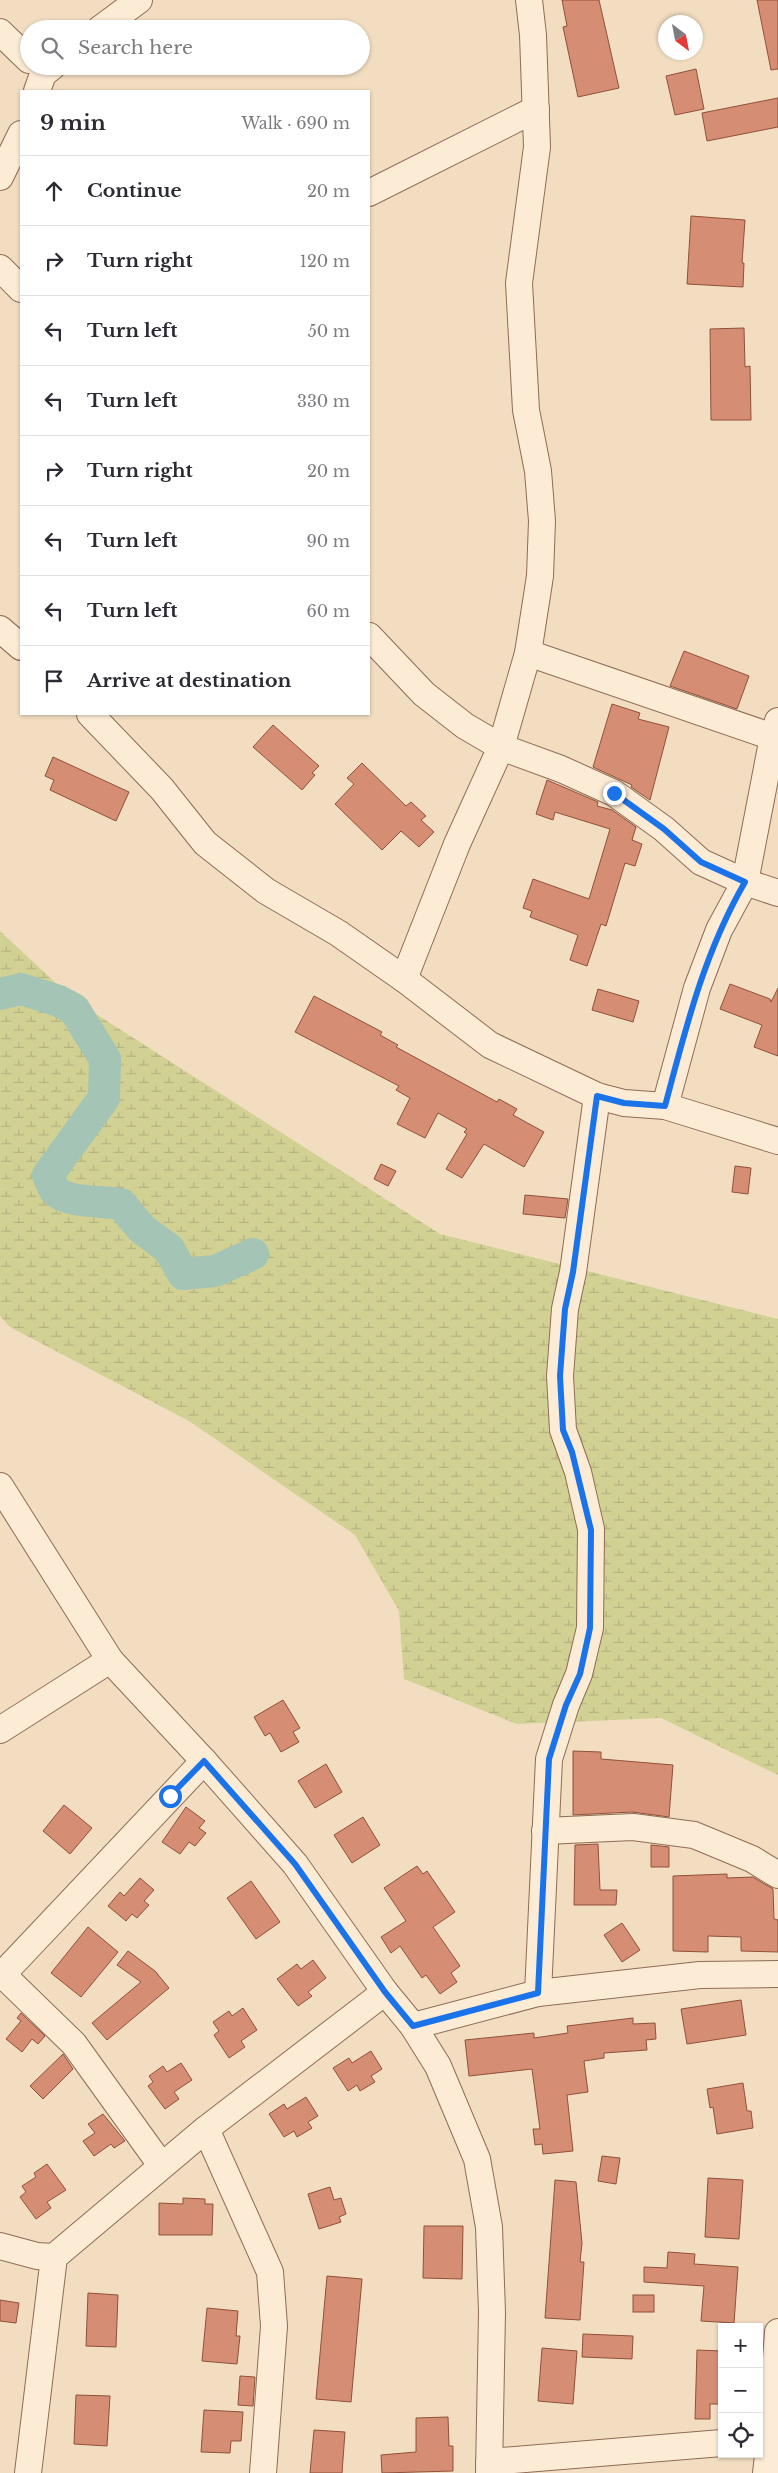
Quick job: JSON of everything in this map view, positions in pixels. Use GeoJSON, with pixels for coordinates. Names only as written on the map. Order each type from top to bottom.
{"type":"FeatureCollection","features":[{"type":"Feature","properties":{"kind":"street"},"geometry":{"type":"LineString","coordinates":[[112,20],[139,0]]}},
{"type":"Feature","properties":{"kind":"street"},"geometry":{"type":"LineString","coordinates":[[404,979],[457,844],[501,747],[528,652],[540,576],[542,521],[538,470],[526,410],[519,283],[537,147],[529,0]]}},
{"type":"Feature","properties":{"kind":"street"},"geometry":{"type":"LineString","coordinates":[[0,32],[20,52]]}},
{"type":"Feature","properties":{"kind":"street"},"geometry":{"type":"LineString","coordinates":[[370,191],[536,108]]}},
{"type":"Feature","properties":{"kind":"street"},"geometry":{"type":"LineString","coordinates":[[0,177],[20,136]]}},
{"type":"Feature","properties":{"kind":"street"},"geometry":{"type":"LineString","coordinates":[[0,268],[20,288]]}},
{"type":"Feature","properties":{"kind":"street"},"geometry":{"type":"LineString","coordinates":[[0,629],[20,646]]}},
{"type":"Feature","properties":{"kind":"street"},"geometry":{"type":"LineString","coordinates":[[370,637],[424,694],[465,726],[501,747],[560,769],[614,793],[664,829],[701,862],[745,882],[778,892]]}},
{"type":"Feature","properties":{"kind":"street"},"geometry":{"type":"LineString","coordinates":[[528,652],[776,729],[745,882],[719,930],[697,988],[665,1106]]}},
{"type":"Feature","properties":{"kind":"street"},"geometry":{"type":"LineString","coordinates":[[91,715],[162,789],[205,843],[266,891],[338,933],[404,979],[490,1045],[597,1096],[624,1103],[665,1106],[778,1141]]}},
{"type":"Feature","properties":{"kind":"street"},"geometry":{"type":"LineString","coordinates":[[538,1993],[544,1831],[549,1759],[566,1705],[580,1674],[590,1628],[591,1530],[572,1452],[563,1430],[560,1376],[565,1309],[573,1272],[597,1096]]}},
{"type":"Feature","properties":{"kind":"street"},"geometry":{"type":"LineString","coordinates":[[2,1492],[110,1660],[204,1761],[295,1864],[385,1992],[413,2026],[438,2066],[474,2151],[489,2227],[492,2312],[489,2468],[718,2443]]}},
{"type":"Feature","properties":{"kind":"street"},"geometry":{"type":"LineString","coordinates":[[0,1730],[110,1660]]}},
{"type":"Feature","properties":{"kind":"street"},"geometry":{"type":"LineString","coordinates":[[161,2165],[74,2044],[1,1976],[204,1761]]}},
{"type":"Feature","properties":{"kind":"street"},"geometry":{"type":"LineString","coordinates":[[544,1831],[633,1827],[694,1835],[752,1859],[778,1874]]}},
{"type":"Feature","properties":{"kind":"street"},"geometry":{"type":"LineString","coordinates":[[413,2026],[538,1993],[700,1974],[778,1974]]}},
{"type":"Feature","properties":{"kind":"street"},"geometry":{"type":"LineString","coordinates":[[0,2246],[37,2256],[54,2256],[206,2129],[385,1992]]}},
{"type":"Feature","properties":{"kind":"street"},"geometry":{"type":"LineString","coordinates":[[206,2129],[270,2272],[274,2326],[263,2473]]}},
{"type":"Feature","properties":{"kind":"street"},"geometry":{"type":"LineString","coordinates":[[28,2473],[54,2256]]}},
{"type":"Feature","properties":{"kind":"street"},"geometry":{"type":"LineString","coordinates":[[766,2473],[778,2332]]}},
{"type":"Feature","properties":{"kind":"green space"},"geometry":{"type":"Polygon","coordinates":[[[0,931],[74,1000],[440,1234],[778,1319],[778,1775],[661,1718],[517,1724],[404,1679],[399,1611],[355,1535],[189,1421],[10,1327],[0,1316],[0,931]]]}},
{"type":"Feature","properties":{"kind":"building"},"geometry":{"type":"Polygon","coordinates":[[[562,0],[599,0],[619,88],[578,97],[563,27],[567,26],[562,0]]]}},
{"type":"Feature","properties":{"kind":"building"},"geometry":{"type":"Polygon","coordinates":[[[757,0],[778,0],[778,69],[771,70],[757,0]]]}},
{"type":"Feature","properties":{"kind":"building"},"geometry":{"type":"Polygon","coordinates":[[[696,69],[704,109],[675,115],[666,76],[696,69]]]}},
{"type":"Feature","properties":{"kind":"building"},"geometry":{"type":"Polygon","coordinates":[[[778,98],[778,127],[707,141],[702,113],[778,98]]]}},
{"type":"Feature","properties":{"kind":"building"},"geometry":{"type":"Polygon","coordinates":[[[691,216],[745,220],[742,263],[744,263],[743,287],[687,284],[691,216]]]}},
{"type":"Feature","properties":{"kind":"building"},"geometry":{"type":"Polygon","coordinates":[[[744,328],[745,367],[750,366],[751,420],[711,420],[710,329],[744,328]]]}},
{"type":"Feature","properties":{"kind":"building"},"geometry":{"type":"Polygon","coordinates":[[[684,651],[749,676],[737,709],[670,686],[684,651]]]}},
{"type":"Feature","properties":{"kind":"building"},"geometry":{"type":"Polygon","coordinates":[[[612,704],[640,713],[638,719],[669,727],[650,800],[631,787],[632,785],[593,767],[612,704]]]}},
{"type":"Feature","properties":{"kind":"building"},"geometry":{"type":"Polygon","coordinates":[[[273,725],[319,766],[312,773],[315,775],[302,790],[253,747],[273,725]]]}},
{"type":"Feature","properties":{"kind":"building"},"geometry":{"type":"Polygon","coordinates":[[[53,757],[129,792],[116,821],[50,790],[54,780],[45,776],[53,757]]]}},
{"type":"Feature","properties":{"kind":"building"},"geometry":{"type":"Polygon","coordinates":[[[362,763],[406,806],[411,802],[426,816],[421,820],[434,832],[419,847],[401,831],[382,850],[335,804],[354,784],[347,778],[362,763]]]}},
{"type":"Feature","properties":{"kind":"building"},"geometry":{"type":"Polygon","coordinates":[[[547,780],[598,802],[597,806],[612,810],[636,827],[632,840],[642,844],[635,866],[625,863],[606,926],[601,924],[587,966],[570,960],[578,935],[530,917],[532,911],[523,908],[533,879],[589,899],[610,829],[555,812],[553,820],[536,814],[547,780]]]}},
{"type":"Feature","properties":{"kind":"building"},"geometry":{"type":"Polygon","coordinates":[[[730,984],[770,999],[771,1002],[778,988],[778,1056],[754,1047],[762,1025],[720,1009],[730,984]]]}},
{"type":"Feature","properties":{"kind":"building"},"geometry":{"type":"Polygon","coordinates":[[[598,989],[639,1001],[633,1022],[592,1010],[598,989]]]}},
{"type":"Feature","properties":{"kind":"building"},"geometry":{"type":"Polygon","coordinates":[[[314,996],[382,1032],[380,1035],[398,1045],[396,1047],[497,1102],[499,1099],[517,1109],[513,1115],[544,1132],[524,1167],[484,1144],[462,1178],[446,1169],[467,1134],[464,1132],[467,1129],[438,1113],[425,1138],[397,1124],[410,1098],[396,1090],[399,1086],[295,1032],[314,996]]]}},
{"type":"Feature","properties":{"kind":"building"},"geometry":{"type":"Polygon","coordinates":[[[381,1164],[396,1171],[388,1186],[374,1179],[381,1164]]]}},
{"type":"Feature","properties":{"kind":"building"},"geometry":{"type":"Polygon","coordinates":[[[735,1166],[751,1168],[748,1194],[732,1192],[735,1166]]]}},
{"type":"Feature","properties":{"kind":"building"},"geometry":{"type":"Polygon","coordinates":[[[525,1195],[568,1199],[565,1218],[523,1214],[525,1195]]]}},
{"type":"Feature","properties":{"kind":"building"},"geometry":{"type":"Polygon","coordinates":[[[283,1700],[300,1728],[293,1732],[299,1742],[281,1752],[270,1733],[265,1736],[254,1717],[283,1700]]]}},
{"type":"Feature","properties":{"kind":"building"},"geometry":{"type":"Polygon","coordinates":[[[573,1751],[601,1752],[601,1759],[673,1765],[669,1817],[632,1812],[573,1815],[573,1751]]]}},
{"type":"Feature","properties":{"kind":"building"},"geometry":{"type":"Polygon","coordinates":[[[326,1764],[342,1792],[315,1808],[298,1781],[326,1764]]]}},
{"type":"Feature","properties":{"kind":"building"},"geometry":{"type":"Polygon","coordinates":[[[64,1805],[92,1828],[70,1854],[43,1831],[64,1805]]]}},
{"type":"Feature","properties":{"kind":"building"},"geometry":{"type":"Polygon","coordinates":[[[186,1807],[205,1821],[199,1828],[206,1833],[195,1846],[189,1842],[180,1854],[162,1842],[186,1807]]]}},
{"type":"Feature","properties":{"kind":"building"},"geometry":{"type":"Polygon","coordinates":[[[363,1817],[380,1845],[352,1863],[334,1835],[363,1817]]]}},
{"type":"Feature","properties":{"kind":"building"},"geometry":{"type":"Polygon","coordinates":[[[598,1844],[600,1890],[617,1890],[616,1905],[574,1905],[575,1845],[598,1844]]]}},
{"type":"Feature","properties":{"kind":"building"},"geometry":{"type":"Polygon","coordinates":[[[651,1845],[669,1847],[669,1867],[651,1867],[651,1845]]]}},
{"type":"Feature","properties":{"kind":"building"},"geometry":{"type":"Polygon","coordinates":[[[417,1866],[423,1874],[427,1871],[455,1912],[433,1927],[460,1966],[451,1973],[457,1982],[440,1994],[426,1975],[422,1978],[400,1946],[391,1953],[381,1937],[406,1921],[384,1888],[417,1866]]]}},
{"type":"Feature","properties":{"kind":"building"},"geometry":{"type":"Polygon","coordinates":[[[727,1874],[727,1878],[753,1877],[773,1889],[774,1919],[778,1920],[778,1952],[741,1951],[741,1937],[708,1936],[708,1952],[673,1951],[673,1876],[727,1874]]]}},
{"type":"Feature","properties":{"kind":"building"},"geometry":{"type":"Polygon","coordinates":[[[140,1878],[154,1890],[144,1901],[149,1905],[137,1918],[132,1914],[126,1921],[108,1906],[120,1892],[124,1896],[140,1878]]]}},
{"type":"Feature","properties":{"kind":"building"},"geometry":{"type":"Polygon","coordinates":[[[251,1881],[280,1922],[256,1939],[227,1898],[251,1881]]]}},
{"type":"Feature","properties":{"kind":"building"},"geometry":{"type":"Polygon","coordinates":[[[622,1923],[640,1950],[622,1962],[604,1935],[622,1923]]]}},
{"type":"Feature","properties":{"kind":"building"},"geometry":{"type":"Polygon","coordinates":[[[88,1927],[118,1952],[81,1997],[51,1973],[88,1927]]]}},
{"type":"Feature","properties":{"kind":"building"},"geometry":{"type":"Polygon","coordinates":[[[128,1951],[155,1971],[169,1988],[107,2040],[92,2023],[141,1982],[117,1965],[128,1951]]]}},
{"type":"Feature","properties":{"kind":"building"},"geometry":{"type":"Polygon","coordinates":[[[313,1960],[326,1978],[308,1992],[312,1996],[298,2006],[277,1979],[297,1964],[301,1969],[313,1960]]]}},
{"type":"Feature","properties":{"kind":"building"},"geometry":{"type":"Polygon","coordinates":[[[741,2000],[746,2035],[687,2044],[681,2009],[741,2000]]]}},
{"type":"Feature","properties":{"kind":"building"},"geometry":{"type":"Polygon","coordinates":[[[243,2008],[257,2030],[241,2041],[245,2047],[229,2058],[214,2035],[219,2031],[213,2022],[229,2011],[232,2016],[243,2008]]]}},
{"type":"Feature","properties":{"kind":"building"},"geometry":{"type":"Polygon","coordinates":[[[21,2013],[45,2036],[38,2044],[32,2039],[22,2052],[6,2039],[21,2021],[17,2018],[21,2013]]]}},
{"type":"Feature","properties":{"kind":"building"},"geometry":{"type":"Polygon","coordinates":[[[633,2018],[633,2024],[655,2023],[656,2039],[646,2040],[647,2050],[604,2053],[604,2058],[584,2061],[588,2092],[567,2095],[573,2151],[543,2154],[542,2144],[535,2145],[533,2129],[540,2129],[532,2069],[469,2076],[465,2040],[534,2033],[534,2038],[568,2033],[567,2026],[633,2018]]]}},
{"type":"Feature","properties":{"kind":"building"},"geometry":{"type":"Polygon","coordinates":[[[371,2051],[382,2069],[371,2076],[375,2082],[360,2091],[357,2085],[348,2091],[333,2068],[349,2058],[352,2063],[371,2051]]]}},
{"type":"Feature","properties":{"kind":"building"},"geometry":{"type":"Polygon","coordinates":[[[63,2054],[73,2069],[43,2099],[30,2086],[63,2054]]]}},
{"type":"Feature","properties":{"kind":"building"},"geometry":{"type":"Polygon","coordinates":[[[181,2063],[192,2080],[174,2092],[179,2099],[165,2109],[148,2086],[153,2082],[149,2076],[163,2066],[167,2072],[181,2063]]]}},
{"type":"Feature","properties":{"kind":"building"},"geometry":{"type":"Polygon","coordinates":[[[743,2083],[747,2111],[751,2111],[753,2128],[717,2134],[713,2107],[710,2108],[707,2089],[743,2083]]]}},
{"type":"Feature","properties":{"kind":"building"},"geometry":{"type":"Polygon","coordinates":[[[306,2097],[318,2116],[308,2122],[312,2128],[297,2137],[294,2131],[284,2137],[269,2114],[284,2104],[287,2109],[306,2097]]]}},
{"type":"Feature","properties":{"kind":"building"},"geometry":{"type":"Polygon","coordinates":[[[103,2114],[125,2141],[114,2148],[111,2144],[94,2156],[83,2141],[95,2133],[88,2124],[103,2114]]]}},
{"type":"Feature","properties":{"kind":"building"},"geometry":{"type":"Polygon","coordinates":[[[602,2156],[620,2158],[616,2184],[598,2181],[602,2156]]]}},
{"type":"Feature","properties":{"kind":"building"},"geometry":{"type":"Polygon","coordinates":[[[47,2164],[66,2190],[47,2202],[51,2208],[36,2219],[20,2197],[26,2192],[22,2186],[36,2177],[34,2173],[47,2164]]]}},
{"type":"Feature","properties":{"kind":"building"},"geometry":{"type":"Polygon","coordinates":[[[708,2178],[743,2180],[739,2239],[705,2237],[708,2178]]]}},
{"type":"Feature","properties":{"kind":"building"},"geometry":{"type":"Polygon","coordinates":[[[555,2180],[576,2182],[582,2243],[580,2262],[584,2262],[580,2320],[545,2318],[555,2180]]]}},
{"type":"Feature","properties":{"kind":"building"},"geometry":{"type":"Polygon","coordinates":[[[330,2187],[334,2200],[341,2198],[346,2214],[339,2217],[341,2222],[319,2229],[308,2194],[330,2187]]]}},
{"type":"Feature","properties":{"kind":"building"},"geometry":{"type":"Polygon","coordinates":[[[183,2198],[205,2199],[205,2204],[213,2204],[212,2235],[159,2235],[159,2203],[183,2204],[183,2198]]]}},
{"type":"Feature","properties":{"kind":"building"},"geometry":{"type":"Polygon","coordinates":[[[424,2226],[463,2226],[462,2279],[423,2278],[424,2226]]]}},
{"type":"Feature","properties":{"kind":"building"},"geometry":{"type":"Polygon","coordinates":[[[668,2252],[695,2254],[694,2264],[738,2267],[734,2323],[701,2321],[704,2286],[644,2282],[644,2267],[667,2268],[668,2252]]]}},
{"type":"Feature","properties":{"kind":"building"},"geometry":{"type":"Polygon","coordinates":[[[327,2276],[362,2279],[351,2402],[316,2399],[327,2276]]]}},
{"type":"Feature","properties":{"kind":"building"},"geometry":{"type":"Polygon","coordinates":[[[88,2293],[118,2295],[116,2347],[86,2346],[88,2293]]]}},
{"type":"Feature","properties":{"kind":"building"},"geometry":{"type":"Polygon","coordinates":[[[633,2295],[654,2295],[654,2312],[633,2312],[633,2295]]]}},
{"type":"Feature","properties":{"kind":"building"},"geometry":{"type":"Polygon","coordinates":[[[0,2300],[19,2303],[16,2323],[0,2321],[0,2300]]]}},
{"type":"Feature","properties":{"kind":"building"},"geometry":{"type":"Polygon","coordinates":[[[207,2308],[238,2311],[236,2336],[240,2336],[237,2364],[202,2361],[207,2308]]]}},
{"type":"Feature","properties":{"kind":"building"},"geometry":{"type":"Polygon","coordinates":[[[583,2334],[633,2336],[632,2359],[582,2357],[583,2334]]]}},
{"type":"Feature","properties":{"kind":"building"},"geometry":{"type":"Polygon","coordinates":[[[542,2348],[577,2351],[573,2404],[538,2401],[542,2348]]]}},
{"type":"Feature","properties":{"kind":"building"},"geometry":{"type":"Polygon","coordinates":[[[697,2350],[718,2351],[718,2404],[710,2404],[710,2419],[695,2419],[697,2350]]]}},
{"type":"Feature","properties":{"kind":"building"},"geometry":{"type":"Polygon","coordinates":[[[240,2376],[255,2377],[253,2406],[238,2405],[240,2376]]]}},
{"type":"Feature","properties":{"kind":"building"},"geometry":{"type":"Polygon","coordinates":[[[76,2395],[110,2396],[107,2446],[74,2444],[76,2395]]]}},
{"type":"Feature","properties":{"kind":"building"},"geometry":{"type":"Polygon","coordinates":[[[204,2410],[243,2412],[241,2441],[231,2441],[230,2453],[201,2452],[204,2410]]]}},
{"type":"Feature","properties":{"kind":"building"},"geometry":{"type":"Polygon","coordinates":[[[448,2417],[449,2446],[453,2446],[453,2471],[382,2473],[381,2455],[416,2452],[416,2418],[448,2417]]]}},
{"type":"Feature","properties":{"kind":"building"},"geometry":{"type":"Polygon","coordinates":[[[314,2430],[345,2432],[342,2473],[310,2473],[314,2430]]]}},
{"type":"Feature","properties":{"kind":"waterway"},"geometry":{"type":"LineString","coordinates":[[0,994],[21,989],[59,1001],[74,1009],[105,1059],[104,1098],[48,1175],[55,1190],[67,1197],[85,1201],[121,1204],[142,1229],[169,1249],[183,1274],[215,1271],[253,1254]]}},
{"type":"Feature","properties":{"kind":"route"},"geometry":{"type":"LineString","coordinates":[[170,1796],[204,1761],[295,1864],[385,1992],[413,2026],[538,1993],[544,1831],[549,1759],[566,1705],[580,1674],[590,1628],[591,1530],[578,1472],[563,1430],[560,1404],[560,1376],[565,1309],[573,1272],[597,1096],[624,1103],[665,1106],[697,988],[719,930],[745,882],[701,862],[664,829],[614,793]]}}]}
